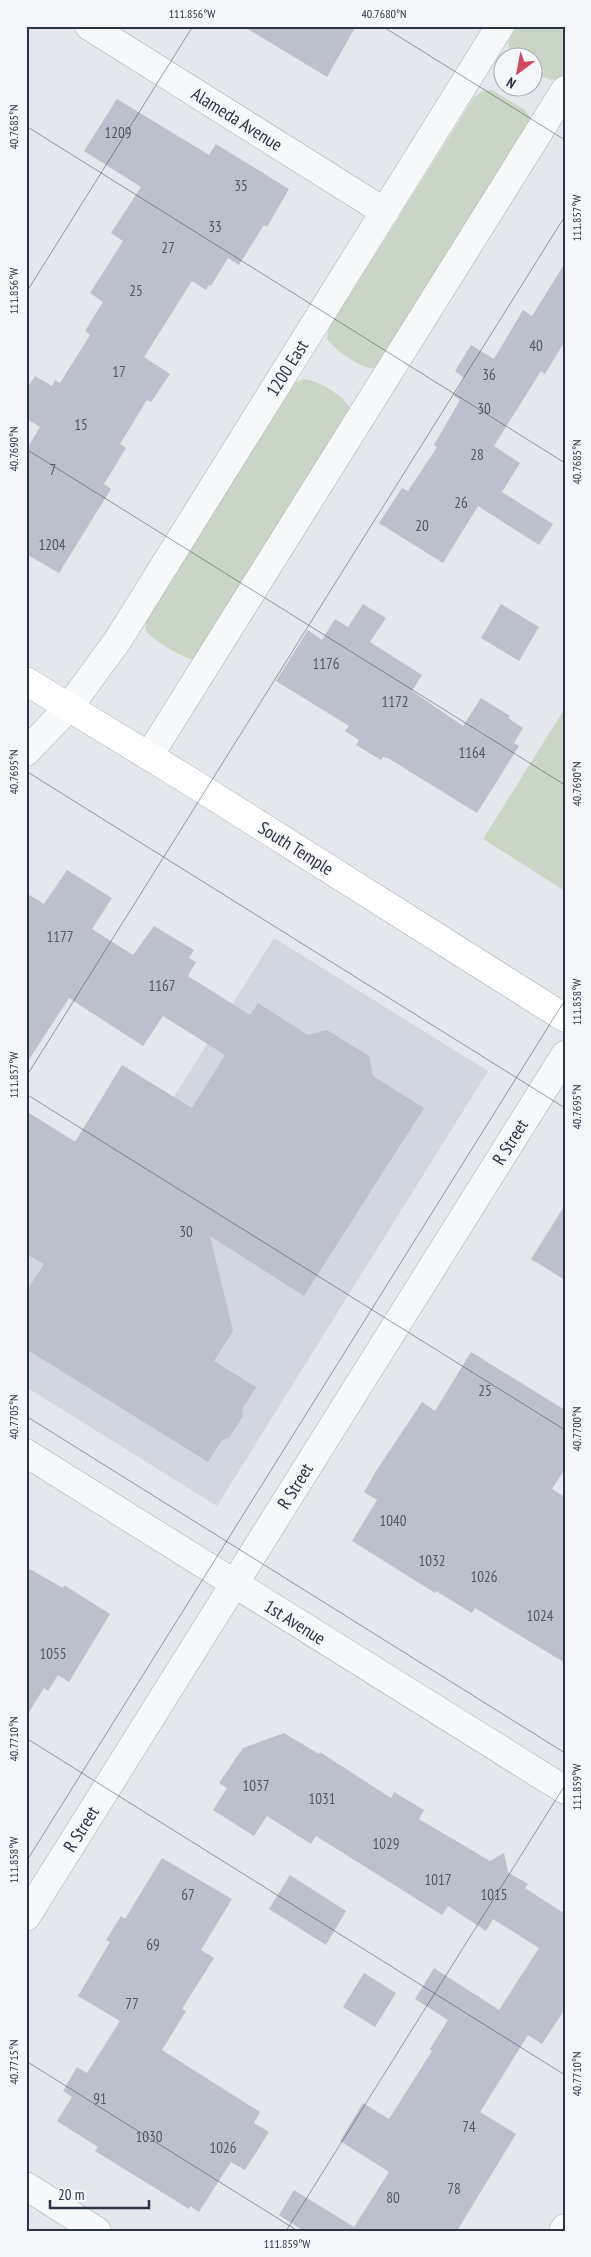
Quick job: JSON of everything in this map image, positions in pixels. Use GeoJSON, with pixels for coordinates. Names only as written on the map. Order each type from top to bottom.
{"type":"FeatureCollection","features":[{"type":"Feature","properties":{"kind":"main road","name":"South Temple"},"geometry":{"type":"LineString","coordinates":[[26,681],[149,756],[565,1018]]}},
{"type":"Feature","properties":{"kind":"street","name":"Alameda Avenue"},"geometry":{"type":"LineString","coordinates":[[89,26],[384,212]]}},
{"type":"Feature","properties":{"kind":"street","name":"1200 East"},"geometry":{"type":"LineString","coordinates":[[26,752],[69,707],[118,640],[500,26]]}},
{"type":"Feature","properties":{"kind":"street"},"geometry":{"type":"LineString","coordinates":[[149,756],[565,90]]}},
{"type":"Feature","properties":{"kind":"street","name":"R Street"},"geometry":{"type":"LineString","coordinates":[[26,1917],[565,1055]]}},
{"type":"Feature","properties":{"kind":"street","name":"1st Avenue"},"geometry":{"type":"LineString","coordinates":[[26,1453],[565,1790]]}},
{"type":"Feature","properties":{"kind":"street"},"geometry":{"type":"LineString","coordinates":[[26,2186],[97,2231]]}},
{"type":"Feature","properties":{"kind":"shaded area"},"geometry":{"type":"Polygon","coordinates":[[[274,938],[488,1071],[217,1506],[26,1387],[26,1111],[126,1173],[274,938]]]}},
{"type":"Feature","properties":{"kind":"green space"},"geometry":{"type":"Polygon","coordinates":[[[517,26],[565,26],[565,72],[558,79],[554,80],[544,77],[544,48],[509,48],[510,38],[517,26]]]}},
{"type":"Feature","properties":{"kind":"green space"},"geometry":{"type":"Polygon","coordinates":[[[492,90],[494,91],[494,98],[505,98],[525,110],[531,119],[382,365],[374,368],[363,366],[342,353],[327,339],[329,328],[475,96],[483,91],[492,90]]]}},
{"type":"Feature","properties":{"kind":"green space"},"geometry":{"type":"Polygon","coordinates":[[[304,379],[317,383],[337,394],[350,409],[193,660],[188,658],[175,652],[148,634],[146,621],[295,383],[304,379]]]}},
{"type":"Feature","properties":{"kind":"green space"},"geometry":{"type":"Polygon","coordinates":[[[565,708],[565,891],[483,839],[565,708]]]}},
{"type":"Feature","properties":{"kind":"building"},"geometry":{"type":"Polygon","coordinates":[[[243,26],[356,26],[327,77],[243,26]]]}},
{"type":"Feature","properties":{"kind":"building"},"geometry":{"type":"Polygon","coordinates":[[[117,99],[209,155],[216,144],[289,189],[267,227],[264,225],[239,265],[228,258],[211,286],[209,285],[206,290],[192,281],[144,357],[170,374],[151,402],[147,400],[120,444],[126,448],[104,484],[111,489],[59,573],[26,554],[26,450],[40,427],[26,418],[26,390],[35,376],[52,386],[55,380],[60,383],[90,335],[85,331],[103,302],[90,293],[123,241],[111,233],[141,187],[84,151],[117,99]]]}},
{"type":"Feature","properties":{"kind":"building"},"geometry":{"type":"Polygon","coordinates":[[[565,263],[565,341],[545,374],[541,371],[494,446],[520,463],[502,492],[553,524],[539,545],[478,506],[443,563],[379,523],[402,488],[408,491],[437,447],[434,445],[460,400],[454,396],[464,378],[455,371],[471,345],[494,359],[523,310],[532,316],[565,263]]]}},
{"type":"Feature","properties":{"kind":"building"},"geometry":{"type":"Polygon","coordinates":[[[363,604],[386,618],[370,642],[422,675],[412,691],[463,726],[481,698],[510,716],[508,718],[523,728],[514,743],[519,746],[477,813],[388,758],[383,757],[381,760],[356,745],[359,740],[345,731],[349,726],[276,681],[308,630],[322,640],[335,619],[348,627],[363,604]]]}},
{"type":"Feature","properties":{"kind":"building"},"geometry":{"type":"Polygon","coordinates":[[[501,604],[539,627],[519,661],[481,638],[501,604]]]}},
{"type":"Feature","properties":{"kind":"building"},"geometry":{"type":"Polygon","coordinates":[[[67,870],[112,898],[92,929],[133,955],[154,926],[194,950],[189,958],[196,962],[188,976],[250,1015],[258,1003],[308,1035],[327,1030],[369,1056],[373,1076],[424,1108],[304,1296],[210,1236],[233,1331],[214,1361],[256,1387],[242,1409],[243,1416],[229,1438],[222,1440],[208,1462],[26,1349],[26,1292],[44,1264],[26,1254],[26,1111],[75,1142],[122,1065],[192,1108],[225,1055],[163,1016],[143,1046],[69,998],[26,1064],[26,893],[44,904],[67,870]]]}},
{"type":"Feature","properties":{"kind":"building"},"geometry":{"type":"Polygon","coordinates":[[[565,1205],[565,1280],[531,1259],[565,1205]]]}},
{"type":"Feature","properties":{"kind":"building"},"geometry":{"type":"Polygon","coordinates":[[[471,1352],[565,1410],[565,1469],[552,1489],[565,1497],[565,1663],[475,1608],[472,1613],[436,1591],[435,1593],[352,1541],[377,1500],[364,1492],[378,1468],[422,1402],[435,1411],[471,1352]]]}},
{"type":"Feature","properties":{"kind":"building"},"geometry":{"type":"Polygon","coordinates":[[[26,1567],[63,1588],[64,1585],[110,1614],[69,1682],[58,1675],[48,1691],[44,1688],[26,1717],[26,1567]]]}},
{"type":"Feature","properties":{"kind":"building"},"geometry":{"type":"Polygon","coordinates":[[[284,1733],[319,1754],[320,1752],[391,1798],[394,1792],[424,1810],[419,1819],[490,1861],[504,1853],[508,1872],[528,1884],[525,1888],[562,1912],[565,1907],[565,2009],[542,2044],[528,2035],[480,2112],[516,2134],[457,2231],[304,2231],[279,2215],[294,2190],[354,2227],[389,2172],[340,2141],[363,2103],[389,2119],[432,2051],[430,2049],[448,2020],[415,1999],[434,1968],[499,2010],[539,1948],[493,1919],[486,1931],[448,1906],[442,1915],[316,1836],[311,1844],[267,1816],[254,1836],[213,1810],[227,1788],[219,1783],[243,1748],[284,1733]]]}},
{"type":"Feature","properties":{"kind":"building"},"geometry":{"type":"Polygon","coordinates":[[[162,1858],[232,1899],[201,1950],[214,1958],[182,2009],[186,2011],[162,2050],[260,2112],[254,2123],[269,2132],[245,2170],[231,2162],[199,2212],[190,2206],[189,2209],[95,2151],[98,2147],[57,2121],[72,2097],[63,2091],[77,2067],[87,2073],[120,2021],[78,1996],[110,1942],[106,1940],[121,1916],[125,1919],[162,1858]]]}},
{"type":"Feature","properties":{"kind":"building"},"geometry":{"type":"Polygon","coordinates":[[[290,1875],[346,1911],[326,1945],[269,1909],[290,1875]]]}},
{"type":"Feature","properties":{"kind":"building"},"geometry":{"type":"Polygon","coordinates":[[[364,1973],[396,1993],[375,2027],[343,2007],[364,1973]]]}}]}
